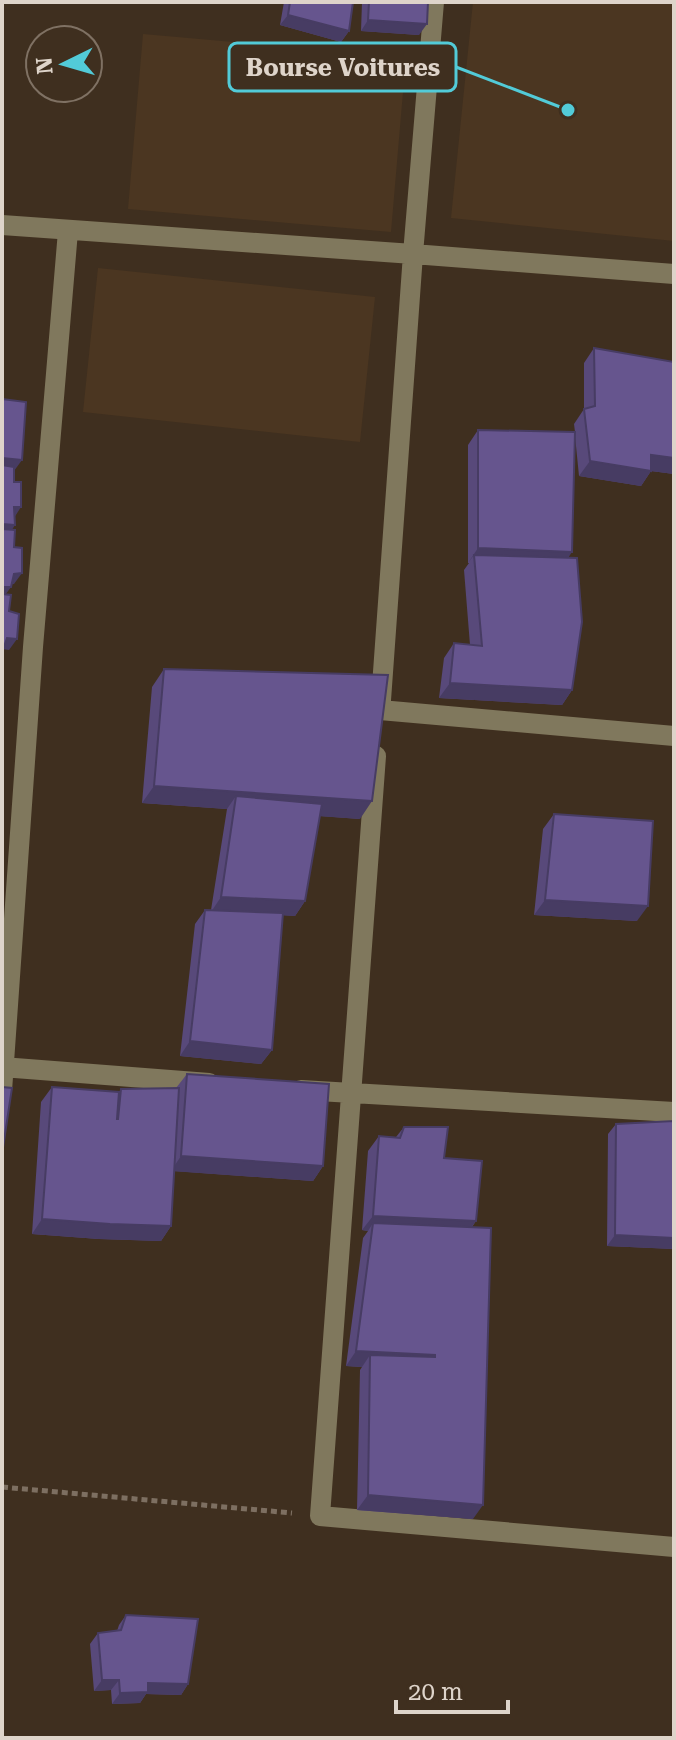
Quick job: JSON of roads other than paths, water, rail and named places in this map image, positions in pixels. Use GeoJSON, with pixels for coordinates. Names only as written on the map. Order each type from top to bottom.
{"type":"FeatureCollection","features":[{"type":"Feature","properties":{"kind":"street"},"geometry":{"type":"LineString","coordinates":[[434,2],[320,1516],[674,1547]]}},
{"type":"Feature","properties":{"kind":"street"},"geometry":{"type":"LineString","coordinates":[[2,225],[674,274]]}},
{"type":"Feature","properties":{"kind":"street"},"geometry":{"type":"LineString","coordinates":[[2,1091],[33,647],[68,231]]}},
{"type":"Feature","properties":{"kind":"street"},"geometry":{"type":"LineString","coordinates":[[379,725],[674,736]]}},
{"type":"Feature","properties":{"kind":"street"},"geometry":{"type":"LineString","coordinates":[[3,1067],[225,1084]]}},
{"type":"Feature","properties":{"kind":"street"},"geometry":{"type":"LineString","coordinates":[[288,1089],[674,1112]]}},
{"type":"Feature","properties":{"kind":"place","name":"Bourse Voitures"},"geometry":{"type":"Point","coordinates":[568,110]}}]}
